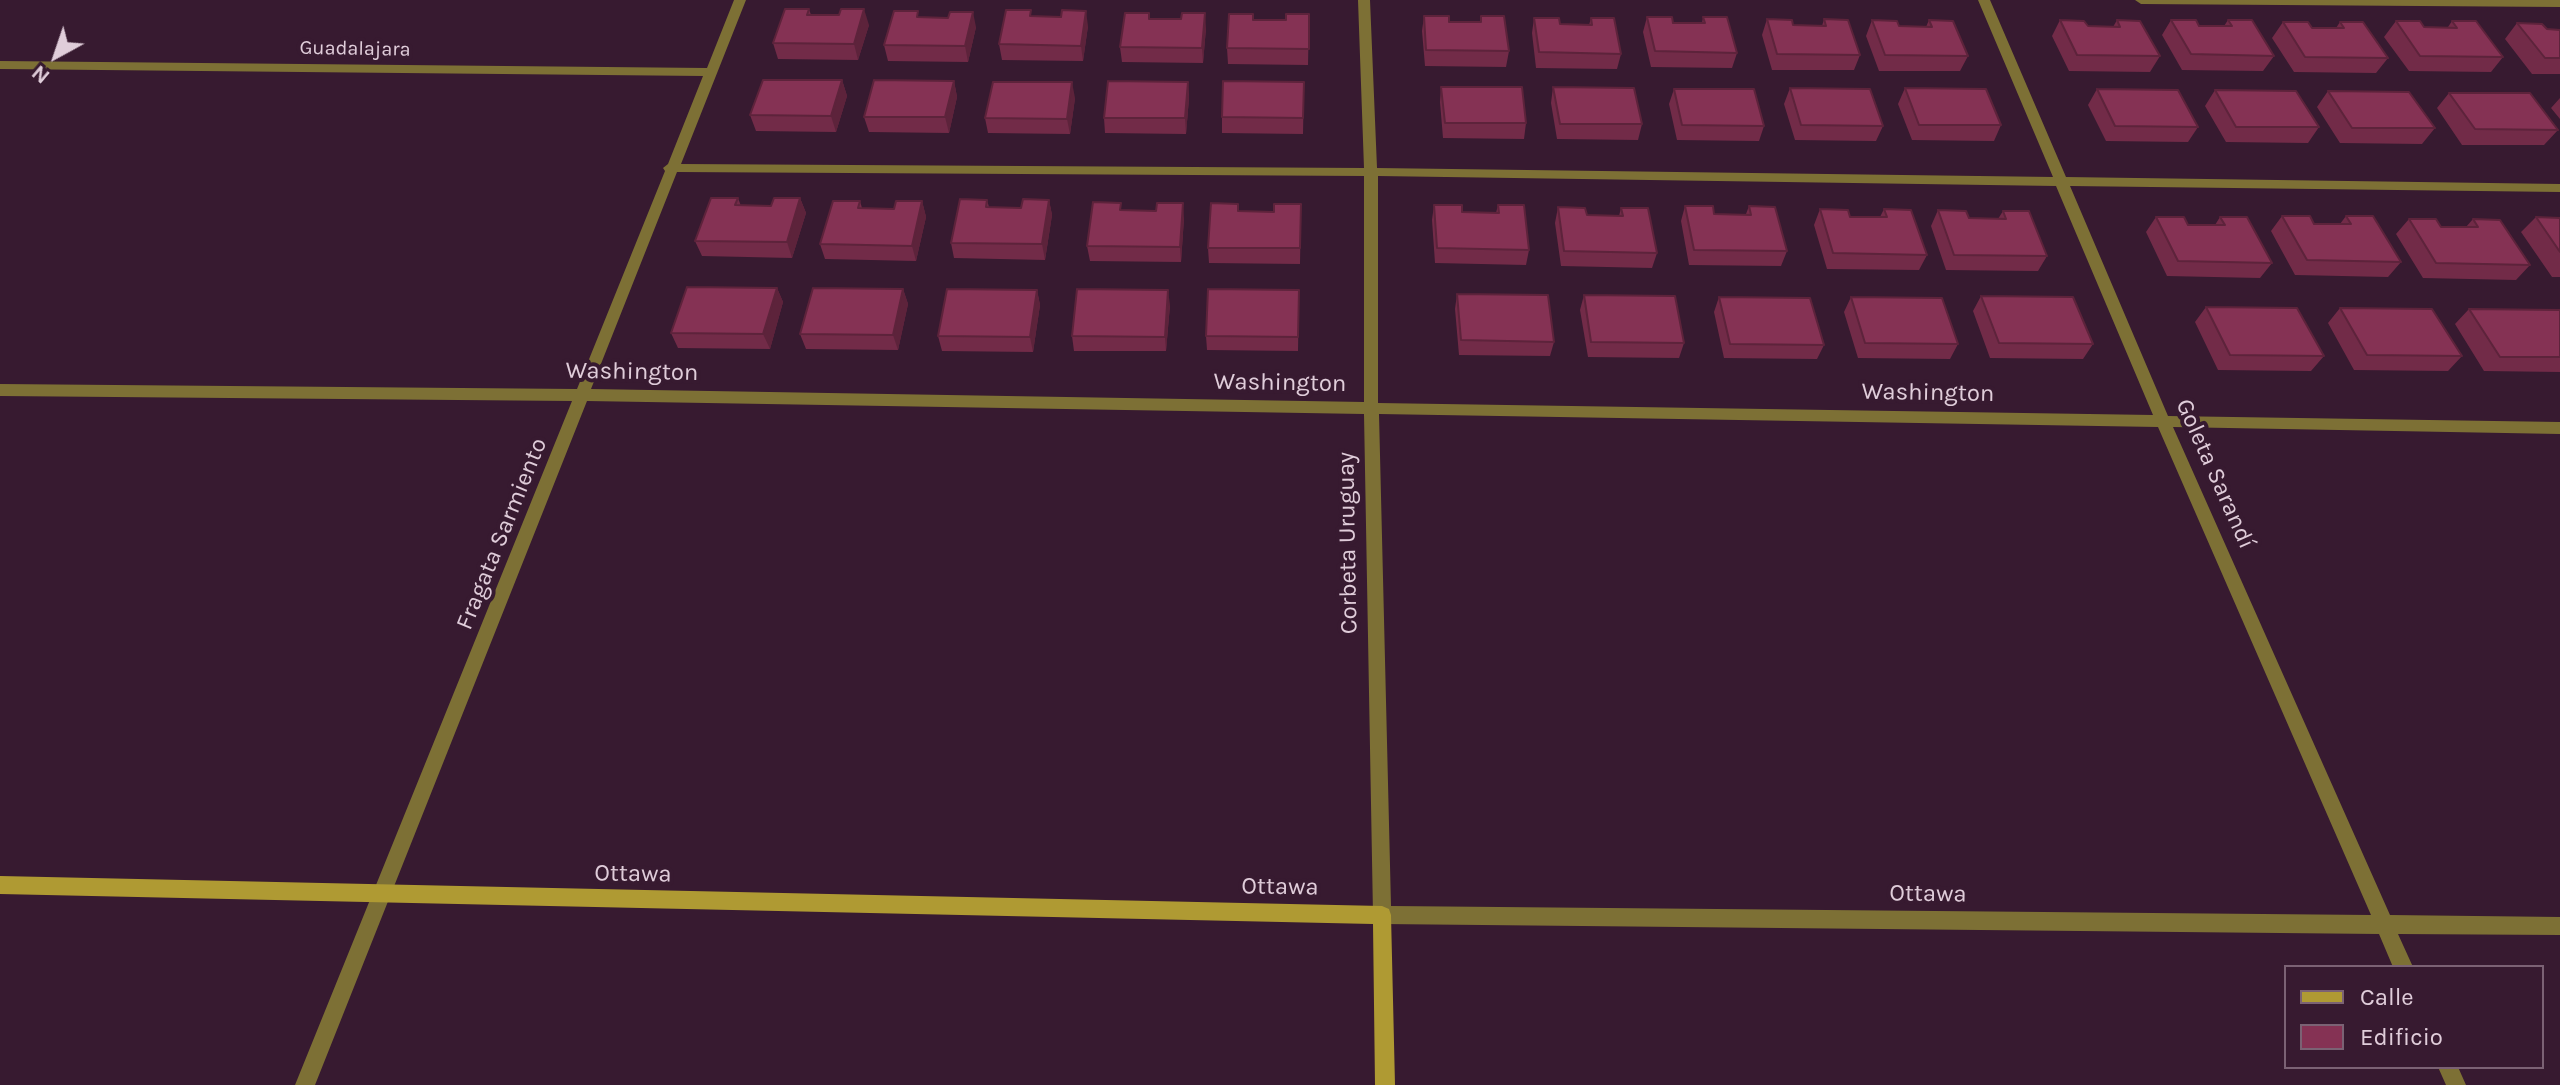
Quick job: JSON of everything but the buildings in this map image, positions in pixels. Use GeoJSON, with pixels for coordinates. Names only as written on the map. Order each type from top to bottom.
{"type":"FeatureCollection","features":[{"type":"Feature","properties":{"kind":"street","name":"Fragata Sarmiento"},"geometry":{"type":"LineString","coordinates":[[305,1085],[584,395],[670,168],[740,0]]}},
{"type":"Feature","properties":{"kind":"street","name":"Corbeta Uruguay"},"geometry":{"type":"LineString","coordinates":[[1364,0],[1371,172],[1371,408],[1385,1085]]}},
{"type":"Feature","properties":{"kind":"street","name":"Goleta Sarandí"},"geometry":{"type":"LineString","coordinates":[[1984,0],[2163,421],[2402,965]]}},
{"type":"Feature","properties":{"kind":"street"},"geometry":{"type":"LineString","coordinates":[[2141,0],[2560,3]]}},
{"type":"Feature","properties":{"kind":"street","name":"Guadalajara"},"geometry":{"type":"LineString","coordinates":[[0,65],[710,72]]}},
{"type":"Feature","properties":{"kind":"street"},"geometry":{"type":"LineString","coordinates":[[670,168],[1371,172],[2061,184],[2560,188]]}},
{"type":"Feature","properties":{"kind":"street","name":"Washington"},"geometry":{"type":"LineString","coordinates":[[0,390],[584,395],[2560,428]]}},
{"type":"Feature","properties":{"kind":"street","name":"Ottawa"},"geometry":{"type":"LineString","coordinates":[[0,885],[1382,915],[2560,926]]}}]}
